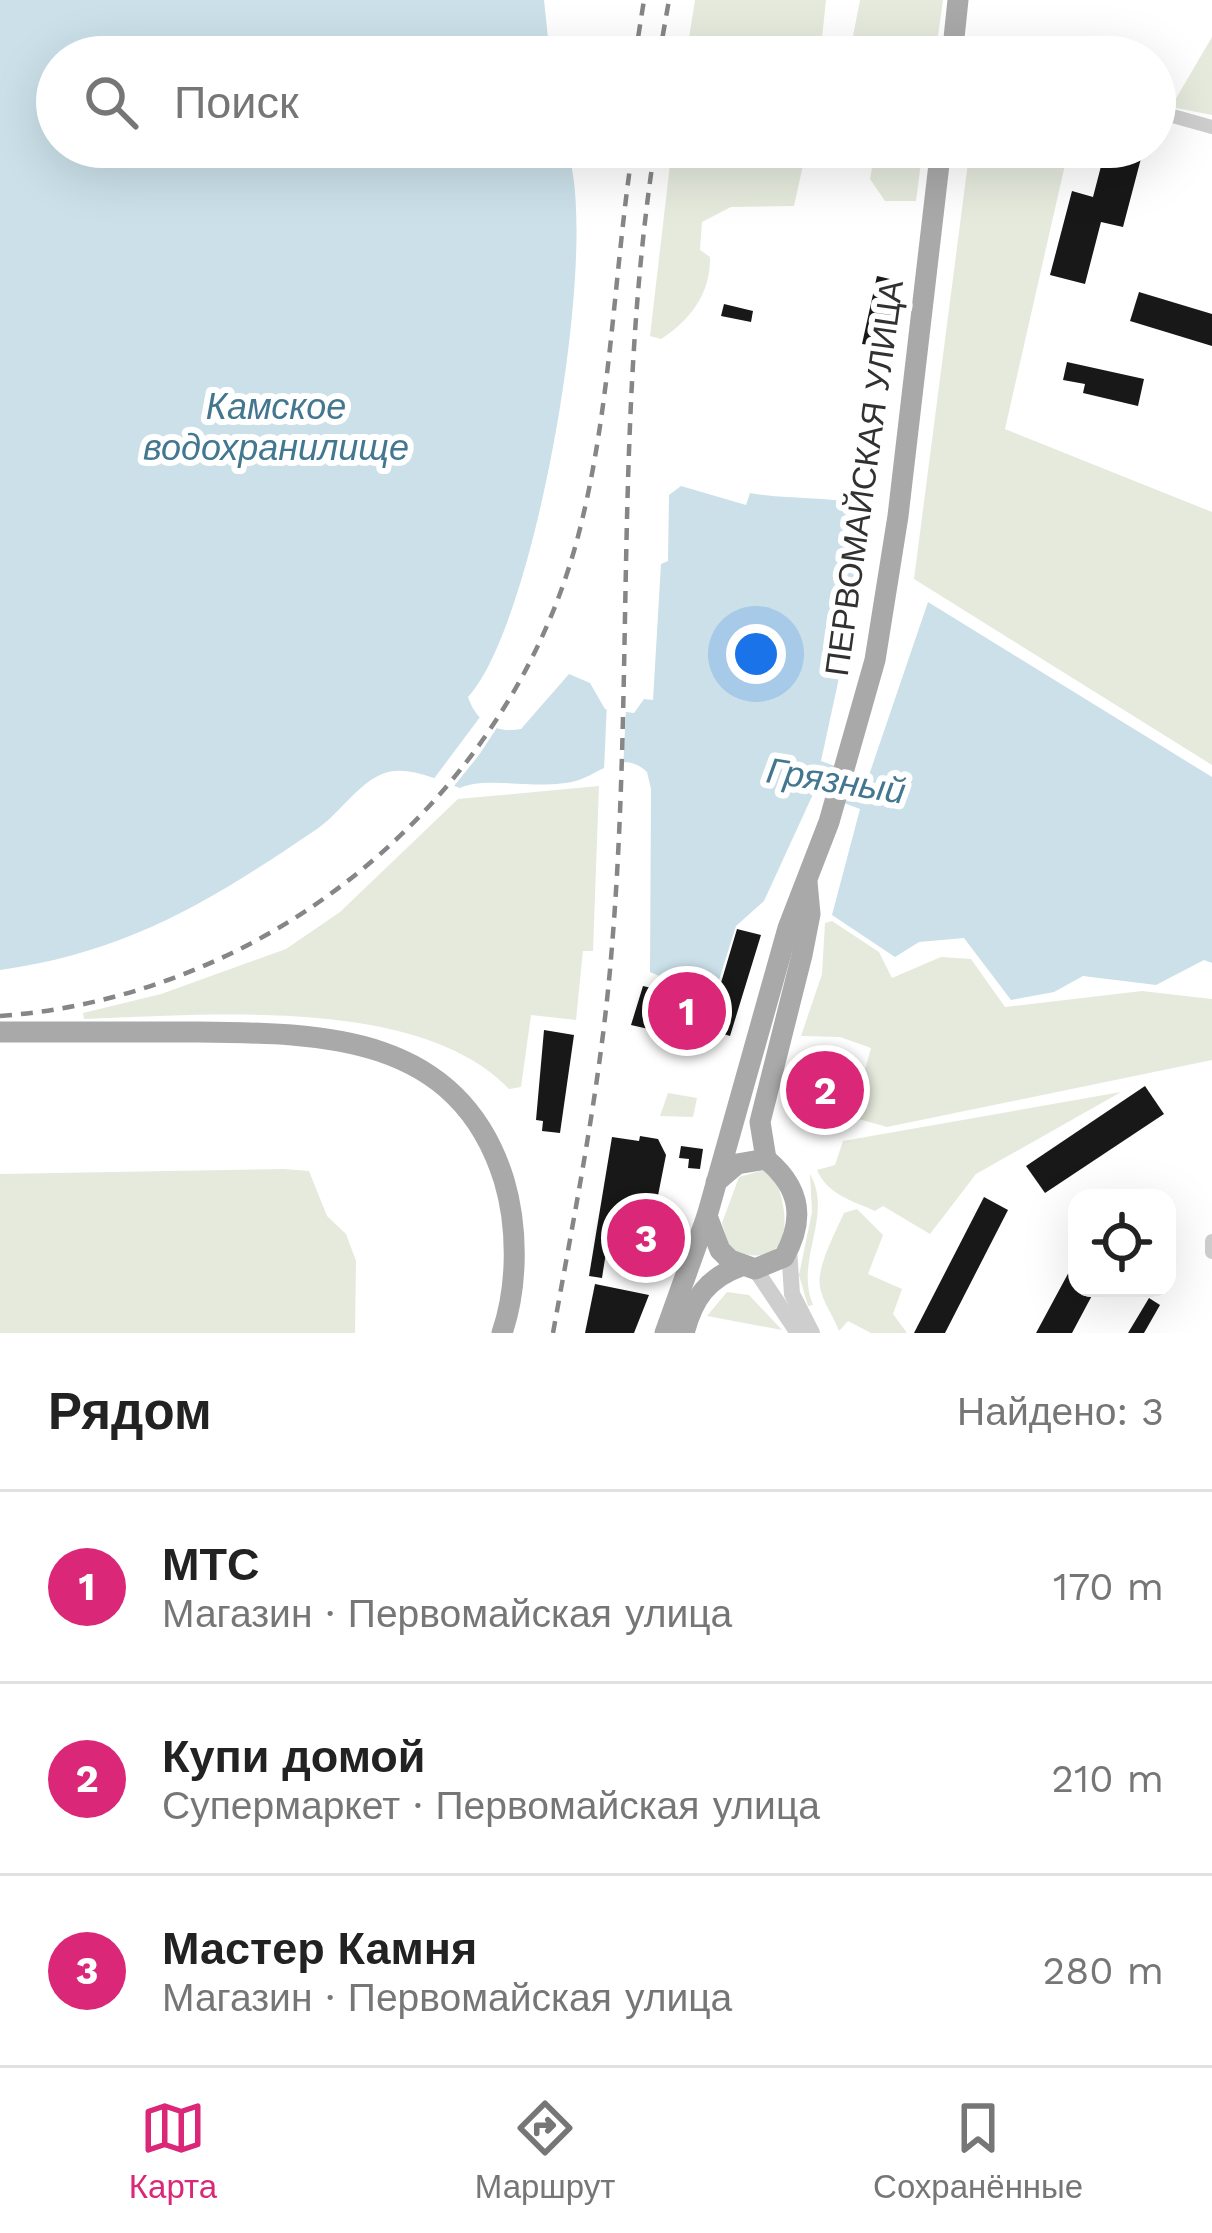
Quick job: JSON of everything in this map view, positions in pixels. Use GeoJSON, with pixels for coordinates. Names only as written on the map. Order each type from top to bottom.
{"type":"FeatureCollection","features":[{"type":"Feature","properties":{"kind":"main road"},"geometry":{"type":"LineString","coordinates":[[955,36],[958,0]]}},
{"type":"Feature","properties":{"kind":"main road","name":"ПЕРВОМАЙСКАЯ УЛИЦА"},"geometry":{"type":"LineString","coordinates":[[716,1182],[788,928],[850,753],[892,557],[938,168]]}},
{"type":"Feature","properties":{"kind":"main road","name":"ПЕРВОМАЙСКАЯ УЛИЦА"},"geometry":{"type":"LineString","coordinates":[[766,1159],[760,1122],[802,956],[810,914],[807,881]]}},
{"type":"Feature","properties":{"kind":"main road"},"geometry":{"type":"LineString","coordinates":[[0,1032],[312,1034],[367,1044],[404,1059],[468,1113],[502,1174],[514,1275],[502,1333]]}},
{"type":"Feature","properties":{"kind":"main road"},"geometry":{"type":"LineString","coordinates":[[665,1333],[716,1182],[737,1164],[766,1159],[796,1191],[798,1215],[789,1249],[776,1263],[709,1283],[693,1303],[684,1333]]}},
{"type":"Feature","properties":{"kind":"main road"},"geometry":{"type":"LineString","coordinates":[[707,1216],[713,1240],[748,1268]]}},
{"type":"Feature","properties":{"kind":"street"},"geometry":{"type":"LineString","coordinates":[[1176,117],[1212,127]]}},
{"type":"Feature","properties":{"kind":"street"},"geometry":{"type":"LineString","coordinates":[[1212,1241],[1212,1252]]}},
{"type":"Feature","properties":{"kind":"street"},"geometry":{"type":"LineString","coordinates":[[789,1249],[792,1294],[812,1333]]}},
{"type":"Feature","properties":{"kind":"street"},"geometry":{"type":"LineString","coordinates":[[748,1268],[798,1333]]}},
{"type":"Feature","properties":{"kind":"shaded area"},"geometry":{"type":"Polygon","coordinates":[[[695,0],[826,0],[822,36],[689,36],[695,0]]]}},
{"type":"Feature","properties":{"kind":"shaded area"},"geometry":{"type":"Polygon","coordinates":[[[860,0],[943,0],[938,36],[853,36],[860,0]]]}},
{"type":"Feature","properties":{"kind":"shaded area"},"geometry":{"type":"Polygon","coordinates":[[[1212,37],[1212,115],[1176,108],[1176,98],[1212,37]]]}},
{"type":"Feature","properties":{"kind":"shaded area"},"geometry":{"type":"Polygon","coordinates":[[[670,168],[802,168],[794,206],[731,207],[702,222],[700,250],[710,257],[703,293],[681,323],[661,339],[650,336],[670,168]]]}},
{"type":"Feature","properties":{"kind":"shaded area"},"geometry":{"type":"Polygon","coordinates":[[[872,168],[920,168],[916,201],[885,201],[870,179],[872,168]]]}},
{"type":"Feature","properties":{"kind":"shaded area"},"geometry":{"type":"Polygon","coordinates":[[[967,168],[1064,168],[1005,429],[1212,512],[1212,765],[914,579],[967,168]]]}},
{"type":"Feature","properties":{"kind":"shaded area"},"geometry":{"type":"Polygon","coordinates":[[[599,786],[593,951],[583,951],[576,1020],[531,1015],[521,1087],[509,1089],[470,1059],[422,1038],[367,1024],[248,1015],[84,1019],[83,1013],[161,994],[286,949],[340,912],[458,799],[599,786]]]}},
{"type":"Feature","properties":{"kind":"shaded area"},"geometry":{"type":"Polygon","coordinates":[[[832,921],[879,952],[892,978],[941,957],[971,959],[1005,1007],[1142,991],[1212,999],[1212,1060],[887,1127],[855,1118],[871,1048],[840,1037],[801,1036],[822,974],[825,923],[832,921]]]}},
{"type":"Feature","properties":{"kind":"shaded area"},"geometry":{"type":"Polygon","coordinates":[[[1121,1092],[976,1174],[930,1234],[883,1206],[875,1211],[841,1196],[817,1170],[835,1165],[843,1141],[1121,1092]]]}},
{"type":"Feature","properties":{"kind":"shaded area"},"geometry":{"type":"Polygon","coordinates":[[[668,1093],[697,1098],[693,1117],[660,1116],[668,1093]]]}},
{"type":"Feature","properties":{"kind":"shaded area"},"geometry":{"type":"Polygon","coordinates":[[[764,1170],[772,1173],[779,1189],[785,1222],[782,1236],[766,1254],[730,1249],[722,1223],[739,1177],[764,1170]]]}},
{"type":"Feature","properties":{"kind":"shaded area"},"geometry":{"type":"Polygon","coordinates":[[[309,1171],[327,1216],[346,1234],[356,1261],[355,1333],[0,1333],[0,1174],[309,1171]]]}},
{"type":"Feature","properties":{"kind":"shaded area"},"geometry":{"type":"Polygon","coordinates":[[[810,1174],[818,1206],[808,1271],[813,1305],[808,1306],[799,1275],[812,1212],[810,1174]]]}},
{"type":"Feature","properties":{"kind":"shaded area"},"geometry":{"type":"Polygon","coordinates":[[[857,1209],[883,1235],[868,1274],[902,1289],[893,1314],[907,1333],[871,1333],[848,1321],[839,1331],[823,1298],[820,1279],[828,1250],[844,1213],[857,1209]]]}},
{"type":"Feature","properties":{"kind":"shaded area"},"geometry":{"type":"Polygon","coordinates":[[[727,1292],[749,1295],[782,1330],[707,1316],[727,1292]]]}},
{"type":"Feature","properties":{"kind":"water","name":"Камское водохранилище"},"geometry":{"type":"Polygon","coordinates":[[[0,0],[544,0],[548,36],[36,36],[36,168],[570,168],[576,261],[569,342],[539,515],[517,593],[493,656],[468,697],[488,724],[521,729],[569,674],[590,683],[605,709],[634,713],[644,699],[653,700],[661,564],[668,561],[669,495],[681,486],[746,505],[750,493],[864,505],[864,562],[821,761],[868,778],[928,602],[1212,777],[1212,963],[1204,960],[1156,985],[1083,976],[1054,992],[1011,1000],[964,938],[919,942],[895,957],[832,915],[860,809],[814,792],[764,901],[736,926],[713,999],[650,972],[651,789],[647,772],[629,763],[564,783],[485,783],[460,788],[420,774],[389,772],[363,786],[325,823],[279,855],[168,919],[89,950],[0,970],[0,0]]]}},
{"type":"Feature","properties":{"kind":"pier"},"geometry":{"type":"Polygon","coordinates":[[[607,702],[626,707],[623,771],[604,771],[607,702]]]}},
{"type":"Feature","properties":{"kind":"pier"},"geometry":{"type":"Polygon","coordinates":[[[483,713],[500,723],[479,755],[450,791],[430,784],[483,713]]]}},
{"type":"Feature","properties":{"kind":"building"},"geometry":{"type":"Polygon","coordinates":[[[1101,168],[1138,168],[1123,227],[1101,222],[1085,284],[1050,275],[1072,191],[1093,197],[1101,168]]]}},
{"type":"Feature","properties":{"kind":"building"},"geometry":{"type":"Polygon","coordinates":[[[877,276],[890,279],[885,300],[893,301],[886,347],[862,344],[877,276]]]}},
{"type":"Feature","properties":{"kind":"building"},"geometry":{"type":"Polygon","coordinates":[[[1139,292],[1212,314],[1212,346],[1130,321],[1139,292]]]}},
{"type":"Feature","properties":{"kind":"building"},"geometry":{"type":"Polygon","coordinates":[[[724,304],[753,311],[751,322],[721,316],[724,304]]]}},
{"type":"Feature","properties":{"kind":"building"},"geometry":{"type":"Polygon","coordinates":[[[1067,362],[1144,379],[1138,406],[1083,393],[1085,384],[1063,380],[1067,362]]]}},
{"type":"Feature","properties":{"kind":"building"},"geometry":{"type":"Polygon","coordinates":[[[737,929],[761,935],[730,1036],[657,1012],[653,1030],[631,1025],[643,986],[715,1003],[737,929]]]}},
{"type":"Feature","properties":{"kind":"building"},"geometry":{"type":"Polygon","coordinates":[[[544,1030],[574,1035],[560,1133],[542,1131],[543,1121],[536,1120],[544,1030]]]}},
{"type":"Feature","properties":{"kind":"building"},"geometry":{"type":"Polygon","coordinates":[[[827,1062],[859,1080],[851,1105],[817,1094],[827,1062]]]}},
{"type":"Feature","properties":{"kind":"building"},"geometry":{"type":"Polygon","coordinates":[[[1145,1086],[1164,1114],[1045,1193],[1026,1166],[1145,1086]]]}},
{"type":"Feature","properties":{"kind":"building"},"geometry":{"type":"Polygon","coordinates":[[[640,1136],[658,1139],[666,1155],[649,1241],[609,1233],[602,1278],[589,1276],[612,1137],[639,1141],[640,1136]]]}},
{"type":"Feature","properties":{"kind":"building"},"geometry":{"type":"Polygon","coordinates":[[[681,1146],[703,1149],[700,1169],[688,1168],[689,1159],[679,1158],[681,1146]]]}},
{"type":"Feature","properties":{"kind":"building"},"geometry":{"type":"Polygon","coordinates":[[[984,1197],[1008,1210],[945,1333],[914,1333],[984,1197]]]}},
{"type":"Feature","properties":{"kind":"building"},"geometry":{"type":"Polygon","coordinates":[[[1068,1274],[1068,1297],[1091,1297],[1072,1333],[1036,1333],[1068,1274]]]}},
{"type":"Feature","properties":{"kind":"building"},"geometry":{"type":"Polygon","coordinates":[[[595,1284],[649,1295],[634,1333],[585,1333],[595,1284]]]}},
{"type":"Feature","properties":{"kind":"building"},"geometry":{"type":"Polygon","coordinates":[[[1149,1298],[1160,1305],[1144,1333],[1128,1333],[1149,1298]]]}},
{"type":"Feature","properties":{"kind":"railway"},"geometry":{"type":"LineString","coordinates":[[638,36],[644,0]]}},
{"type":"Feature","properties":{"kind":"railway"},"geometry":{"type":"LineString","coordinates":[[663,36],[669,0]]}},
{"type":"Feature","properties":{"kind":"railway"},"geometry":{"type":"LineString","coordinates":[[0,1016],[99,1001],[193,970],[281,926],[362,870],[433,802],[493,724],[542,638],[576,544],[597,446],[630,168]]}},
{"type":"Feature","properties":{"kind":"railway"},"geometry":{"type":"LineString","coordinates":[[553,1333],[608,995],[618,846],[634,346],[652,168]]}},
{"type":"Feature","properties":{"kind":"place","name":"МТС"},"geometry":{"type":"Point","coordinates":[687,1011]}},
{"type":"Feature","properties":{"kind":"place","name":"Купи домой"},"geometry":{"type":"Point","coordinates":[825,1090]}},
{"type":"Feature","properties":{"kind":"place","name":"Мастер Камня"},"geometry":{"type":"Point","coordinates":[646,1238]}},
{"type":"Feature","properties":{"kind":"water label","name":"Грязный"},"geometry":{"type":"Point","coordinates":[836,781]}}]}
